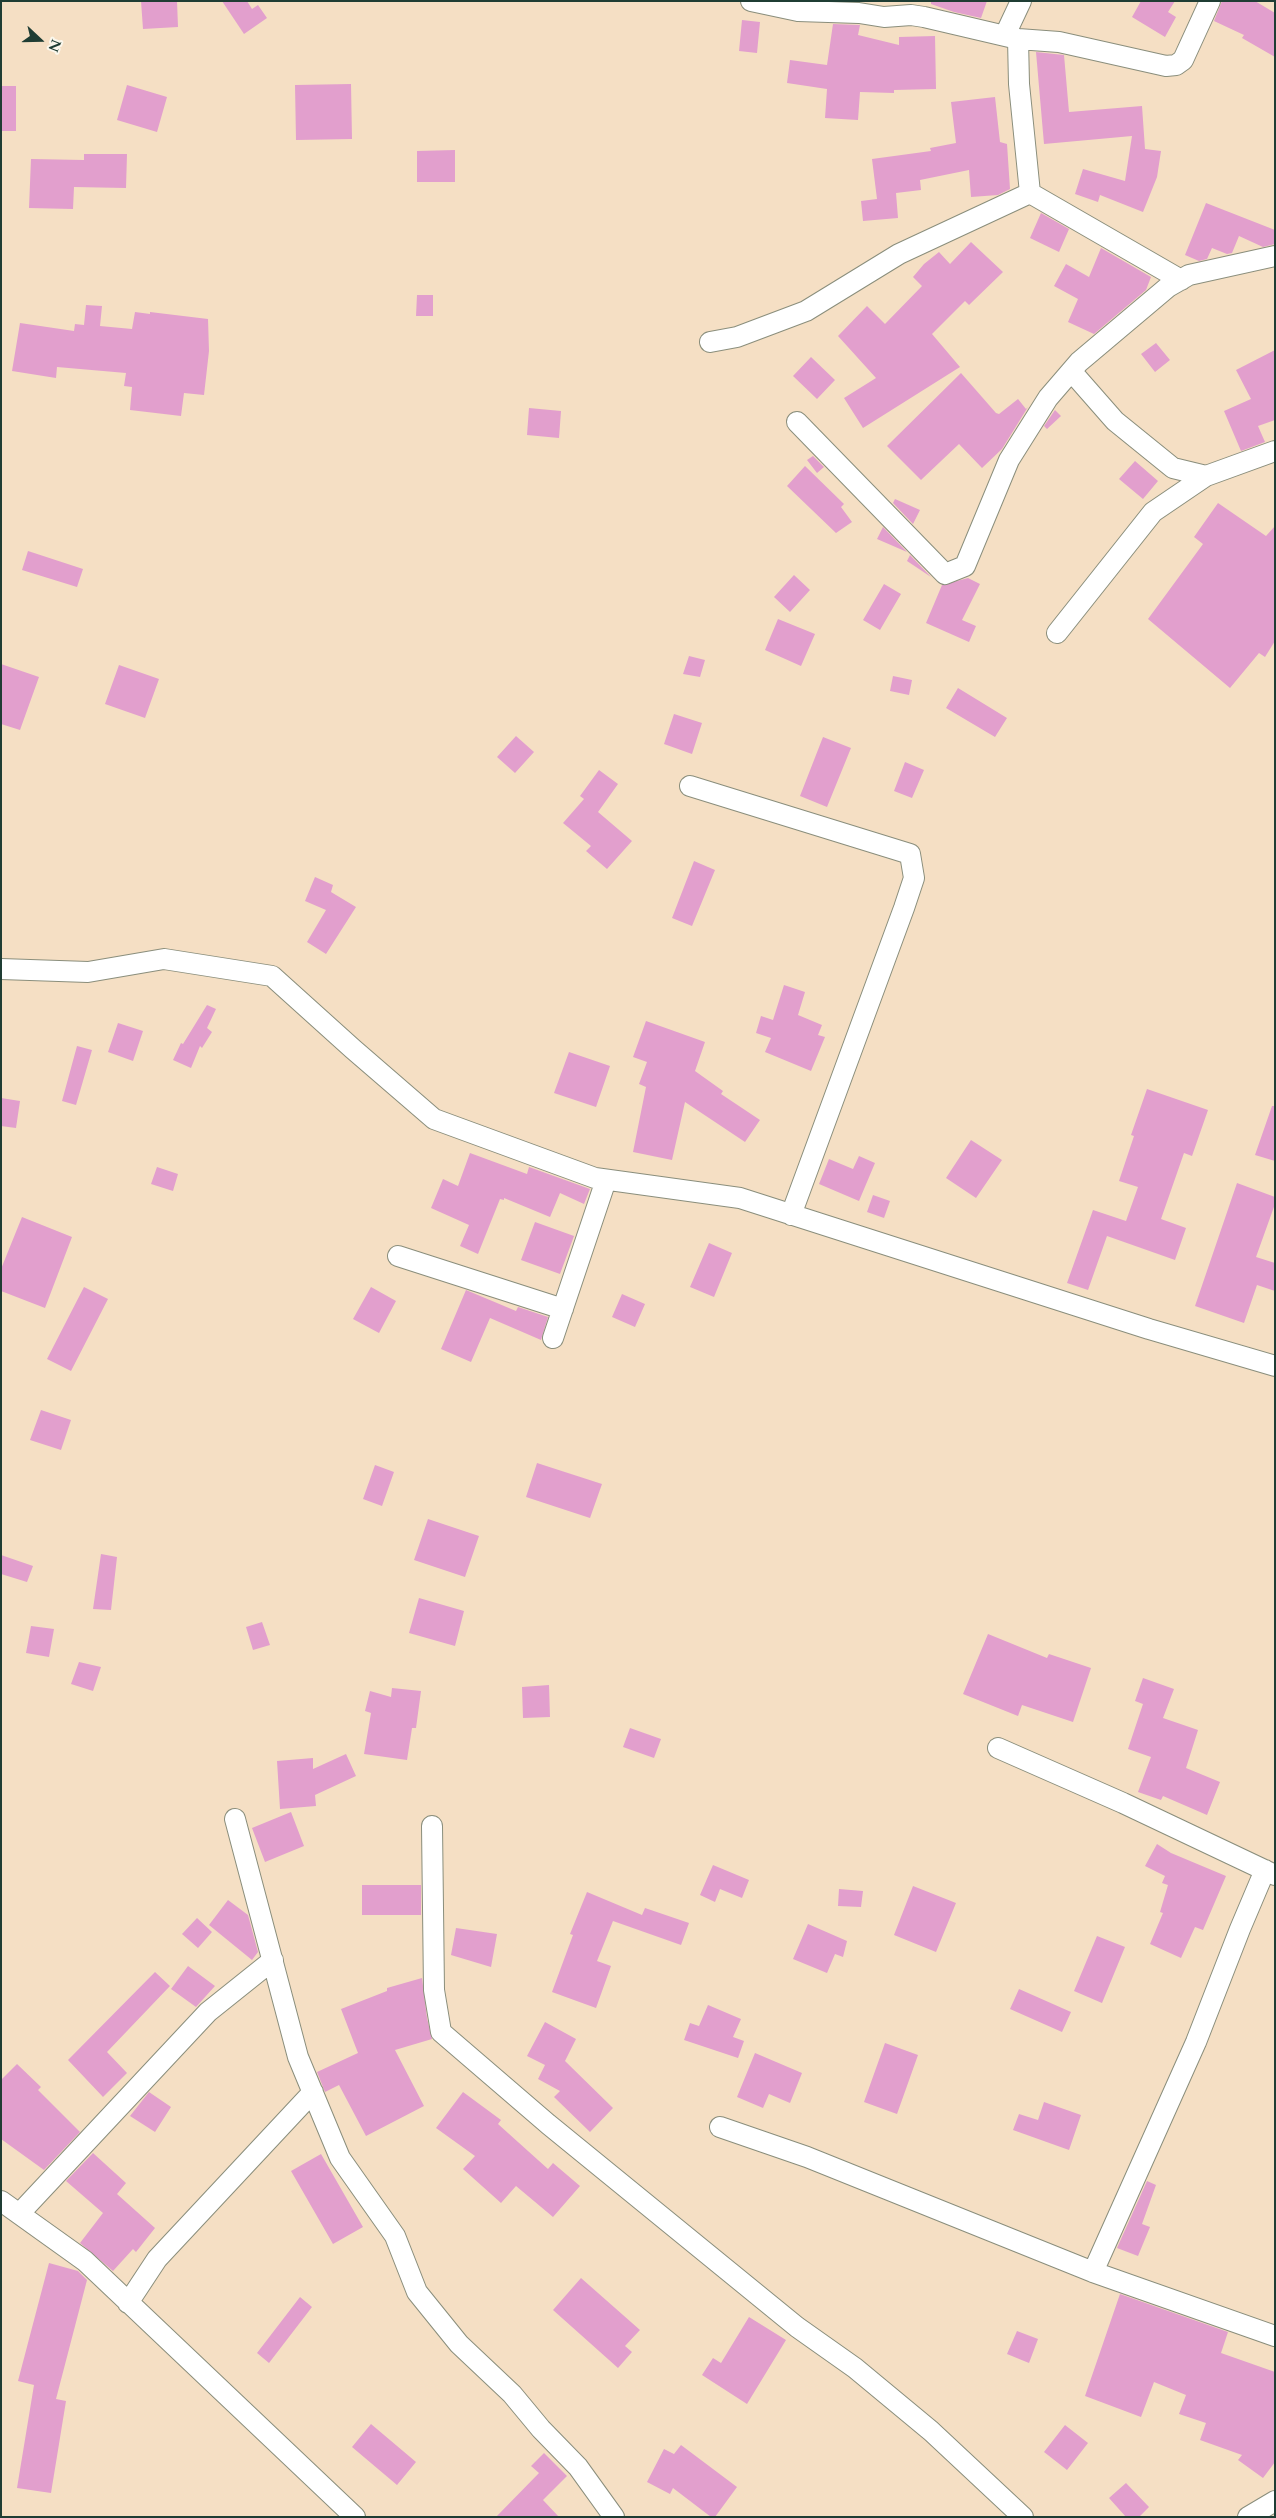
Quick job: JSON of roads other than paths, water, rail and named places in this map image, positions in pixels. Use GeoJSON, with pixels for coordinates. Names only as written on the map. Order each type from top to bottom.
{"type":"FeatureCollection","features":[{"type":"Feature","properties":{"kind":"street"},"geometry":{"type":"LineString","coordinates":[[751,1],[798,11],[870,8],[884,17],[924,17],[1012,37],[1059,42],[1166,66],[1176,65],[1183,60],[1210,1]]}},
{"type":"Feature","properties":{"kind":"street"},"geometry":{"type":"LineString","coordinates":[[1021,1],[1012,37],[1019,84],[1030,193]]}},
{"type":"Feature","properties":{"kind":"street"},"geometry":{"type":"LineString","coordinates":[[1030,193],[1182,280]]}},
{"type":"Feature","properties":{"kind":"street"},"geometry":{"type":"LineString","coordinates":[[710,342],[737,337],[806,311],[899,254],[1030,193]]}},
{"type":"Feature","properties":{"kind":"street"},"geometry":{"type":"LineString","coordinates":[[797,422],[945,574],[965,566],[1009,460],[1048,398],[1104,339],[1168,287],[1182,280],[1206,270],[1275,256]]}},
{"type":"Feature","properties":{"kind":"street"},"geometry":{"type":"LineString","coordinates":[[1072,372],[1115,421],[1173,468],[1206,476]]}},
{"type":"Feature","properties":{"kind":"street"},"geometry":{"type":"LineString","coordinates":[[1057,633],[1153,512],[1206,476],[1275,452]]}},
{"type":"Feature","properties":{"kind":"street"},"geometry":{"type":"LineString","coordinates":[[690,786],[910,854],[914,878],[791,1215]]}},
{"type":"Feature","properties":{"kind":"street"},"geometry":{"type":"LineString","coordinates":[[1,969],[88,972],[164,959],[272,976],[353,1049],[434,1118],[595,1178],[740,1198],[1140,1326],[1275,1366]]}},
{"type":"Feature","properties":{"kind":"street"},"geometry":{"type":"LineString","coordinates":[[553,1338],[606,1180]]}},
{"type":"Feature","properties":{"kind":"street"},"geometry":{"type":"LineString","coordinates":[[398,1256],[564,1309]]}},
{"type":"Feature","properties":{"kind":"street"},"geometry":{"type":"LineString","coordinates":[[998,1748],[1123,1803],[1270,1873],[1240,1929],[1196,2042],[1093,2272]]}},
{"type":"Feature","properties":{"kind":"street"},"geometry":{"type":"LineString","coordinates":[[235,1819],[298,2057],[340,2158],[395,2236],[417,2292],[459,2344],[512,2394],[541,2429],[578,2467],[614,2517]]}},
{"type":"Feature","properties":{"kind":"street"},"geometry":{"type":"LineString","coordinates":[[432,1826],[434,1990],[441,2032],[555,2130],[797,2327],[854,2368],[923,2425],[1023,2517]]}},
{"type":"Feature","properties":{"kind":"street"},"geometry":{"type":"LineString","coordinates":[[19,2214],[208,2012],[273,1960]]}},
{"type":"Feature","properties":{"kind":"street"},"geometry":{"type":"LineString","coordinates":[[128,2303],[157,2259],[313,2092]]}},
{"type":"Feature","properties":{"kind":"street"},"geometry":{"type":"LineString","coordinates":[[720,2127],[807,2157],[1093,2272],[1275,2336]]}},
{"type":"Feature","properties":{"kind":"street"},"geometry":{"type":"LineString","coordinates":[[1,2201],[84,2260],[348,2514]]}},
{"type":"Feature","properties":{"kind":"street"},"geometry":{"type":"LineString","coordinates":[[1248,2517],[1275,2501]]}}]}
